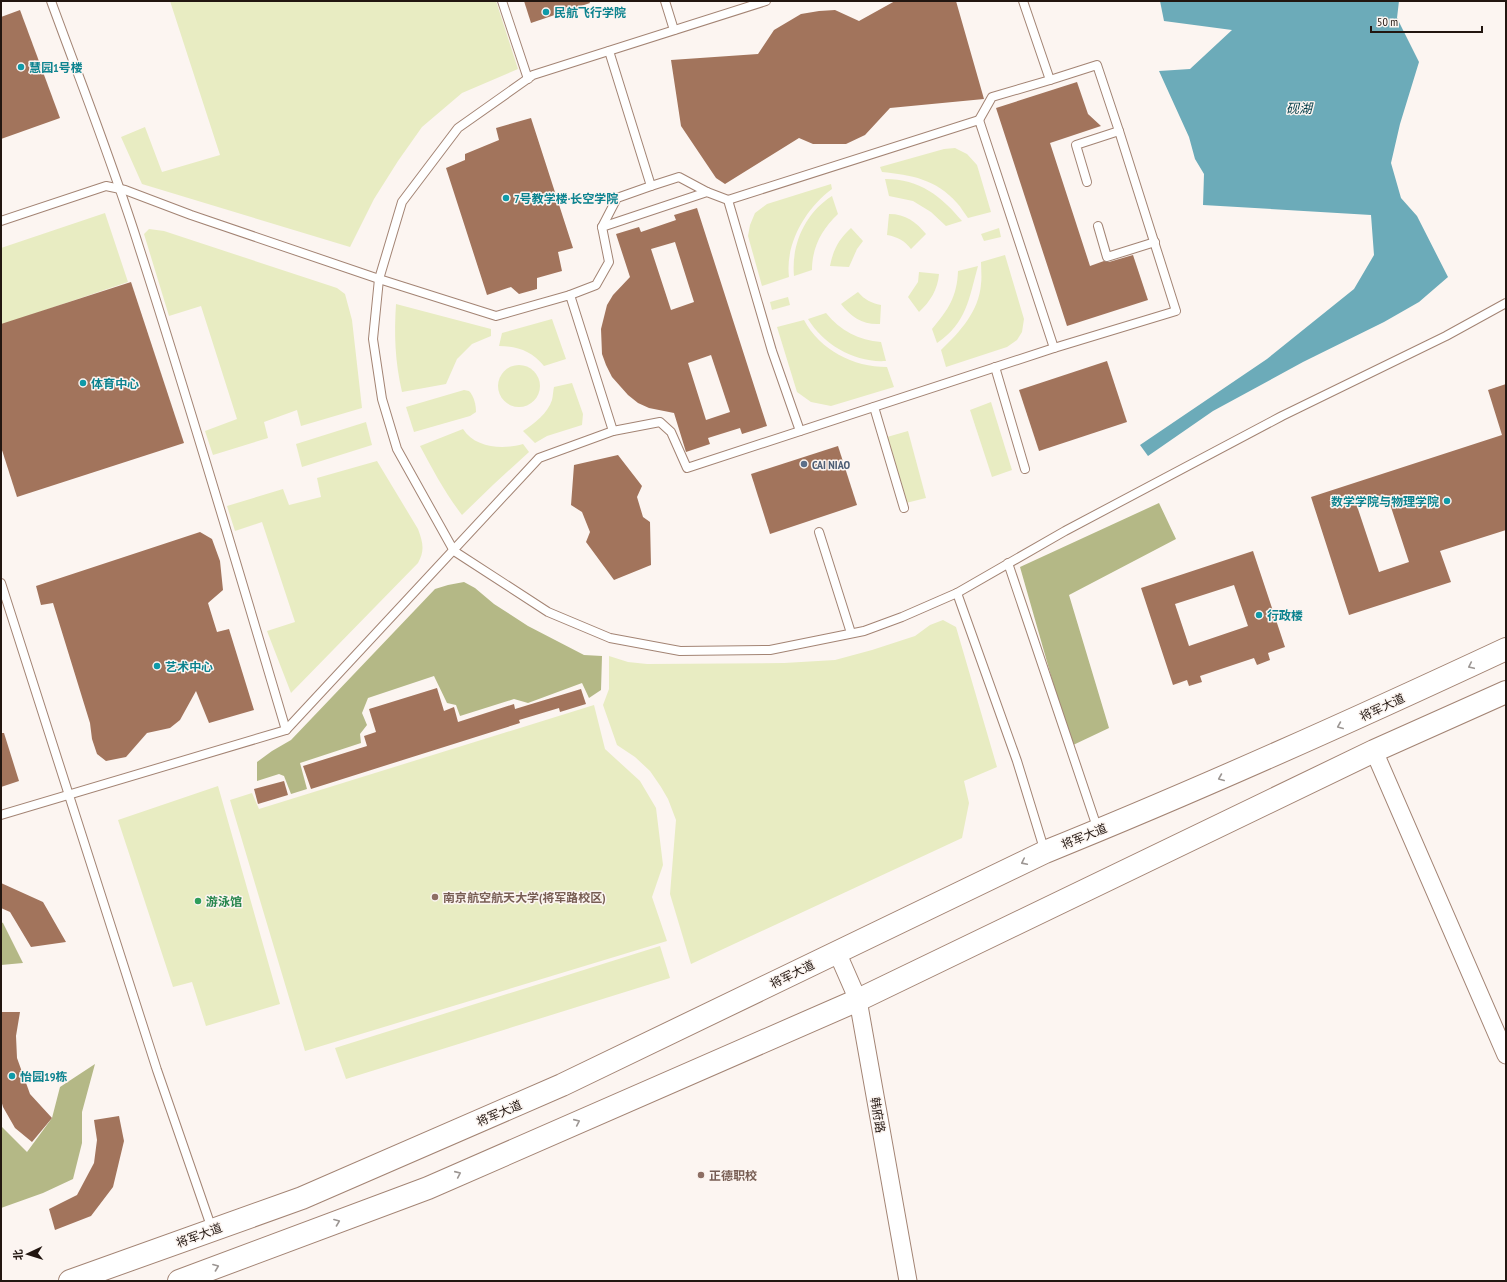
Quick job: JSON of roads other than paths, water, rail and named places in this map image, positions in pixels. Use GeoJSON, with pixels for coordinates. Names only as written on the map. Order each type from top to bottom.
{"type":"FeatureCollection","features":[{"type":"Feature","properties":{"kind":"main road","name":"将军大道"},"geometry":{"type":"LineString","coordinates":[[70,1281],[302,1198],[554,1088],[1045,852],[1350,722],[1506,649]]}},
{"type":"Feature","properties":{"kind":"main road"},"geometry":{"type":"LineString","coordinates":[[179,1281],[428,1188],[858,1000],[1374,751],[1506,692]]}},
{"type":"Feature","properties":{"kind":"street"},"geometry":{"type":"LineString","coordinates":[[1374,751],[1506,1055]]}},
{"type":"Feature","properties":{"kind":"street","name":"韩府路"},"geometry":{"type":"LineString","coordinates":[[837,952],[858,1000],[908,1281]]}},
{"type":"Feature","properties":{"kind":"lane"},"geometry":{"type":"LineString","coordinates":[[51,1],[120,188],[214,485],[286,730]]}},
{"type":"Feature","properties":{"kind":"lane"},"geometry":{"type":"LineString","coordinates":[[502,1],[528,79]]}},
{"type":"Feature","properties":{"kind":"lane"},"geometry":{"type":"LineString","coordinates":[[665,1],[674,30]]}},
{"type":"Feature","properties":{"kind":"lane"},"geometry":{"type":"LineString","coordinates":[[766,1],[533,75],[458,128],[402,202],[379,279],[374,340],[382,399],[397,449],[454,551],[548,612],[610,638],[680,651],[770,650],[864,631],[902,617],[957,593],[1065,531],[1282,416],[1446,336],[1506,303]]}},
{"type":"Feature","properties":{"kind":"lane"},"geometry":{"type":"LineString","coordinates":[[1023,1],[1050,80]]}},
{"type":"Feature","properties":{"kind":"lane"},"geometry":{"type":"LineString","coordinates":[[609,51],[651,186]]}},
{"type":"Feature","properties":{"kind":"lane"},"geometry":{"type":"LineString","coordinates":[[1,221],[106,186],[120,188],[191,215],[379,279],[496,316],[570,295],[596,285],[610,262],[602,227],[617,198],[678,177],[707,192],[728,200],[979,120],[992,98],[1098,65],[1176,311],[1054,348],[686,468],[671,432],[660,422],[613,431],[539,458],[286,730],[1,815]]}},
{"type":"Feature","properties":{"kind":"lane"},"geometry":{"type":"LineString","coordinates":[[979,120],[1054,348]]}},
{"type":"Feature","properties":{"kind":"lane"},"geometry":{"type":"LineString","coordinates":[[1087,182],[1076,145],[1119,131]]}},
{"type":"Feature","properties":{"kind":"lane"},"geometry":{"type":"LineString","coordinates":[[602,227],[707,192]]}},
{"type":"Feature","properties":{"kind":"lane"},"geometry":{"type":"LineString","coordinates":[[728,200],[772,351],[800,431]]}},
{"type":"Feature","properties":{"kind":"lane"},"geometry":{"type":"LineString","coordinates":[[1098,226],[1107,257],[1155,242]]}},
{"type":"Feature","properties":{"kind":"lane"},"geometry":{"type":"LineString","coordinates":[[570,295],[613,431]]}},
{"type":"Feature","properties":{"kind":"lane"},"geometry":{"type":"LineString","coordinates":[[995,367],[1024,469]]}},
{"type":"Feature","properties":{"kind":"lane"},"geometry":{"type":"LineString","coordinates":[[874,406],[904,508]]}},
{"type":"Feature","properties":{"kind":"lane"},"geometry":{"type":"LineString","coordinates":[[819,532],[851,634]]}},
{"type":"Feature","properties":{"kind":"lane"},"geometry":{"type":"LineString","coordinates":[[1008,563],[1098,830]]}},
{"type":"Feature","properties":{"kind":"lane"},"geometry":{"type":"LineString","coordinates":[[1,583],[4,604],[70,795],[157,1070],[212,1230]]}},
{"type":"Feature","properties":{"kind":"lane"},"geometry":{"type":"LineString","coordinates":[[957,593],[1017,761],[1045,852]]}},
{"type":"Feature","properties":{"kind":"water","name":"砚湖"},"geometry":{"type":"Polygon","coordinates":[[[1160,1],[1399,1],[1397,18],[1419,62],[1400,124],[1391,163],[1401,198],[1417,216],[1448,277],[1419,302],[1384,322],[1303,362],[1213,411],[1148,456],[1140,445],[1267,359],[1354,289],[1374,255],[1371,215],[1203,205],[1204,174],[1195,159],[1189,137],[1159,71],[1190,69],[1232,30],[1164,21],[1160,1]]]}},
{"type":"Feature","properties":{"kind":"place","name":"民航飞行学院"},"geometry":{"type":"Point","coordinates":[546,12]}},
{"type":"Feature","properties":{"kind":"place","name":"慧园1号楼"},"geometry":{"type":"Point","coordinates":[21,67]}},
{"type":"Feature","properties":{"kind":"place","name":"7号教学楼·长空学院"},"geometry":{"type":"Point","coordinates":[506,198]}},
{"type":"Feature","properties":{"kind":"place","name":"体育中心"},"geometry":{"type":"Point","coordinates":[83,383]}},
{"type":"Feature","properties":{"kind":"place","name":"CAI NIAO"},"geometry":{"type":"Point","coordinates":[804,464]}},
{"type":"Feature","properties":{"kind":"place","name":"数学学院与物理学院"},"geometry":{"type":"Point","coordinates":[1447,501]}},
{"type":"Feature","properties":{"kind":"place","name":"行政楼"},"geometry":{"type":"Point","coordinates":[1259,615]}},
{"type":"Feature","properties":{"kind":"place","name":"艺术中心"},"geometry":{"type":"Point","coordinates":[157,666]}},
{"type":"Feature","properties":{"kind":"place","name":"南京航空航天大学(将军路校区)"},"geometry":{"type":"Point","coordinates":[435,897]}},
{"type":"Feature","properties":{"kind":"place","name":"游泳馆"},"geometry":{"type":"Point","coordinates":[198,901]}},
{"type":"Feature","properties":{"kind":"place","name":"怡园19栋"},"geometry":{"type":"Point","coordinates":[12,1076]}},
{"type":"Feature","properties":{"kind":"place","name":"正德职校"},"geometry":{"type":"Point","coordinates":[701,1175]}}]}
